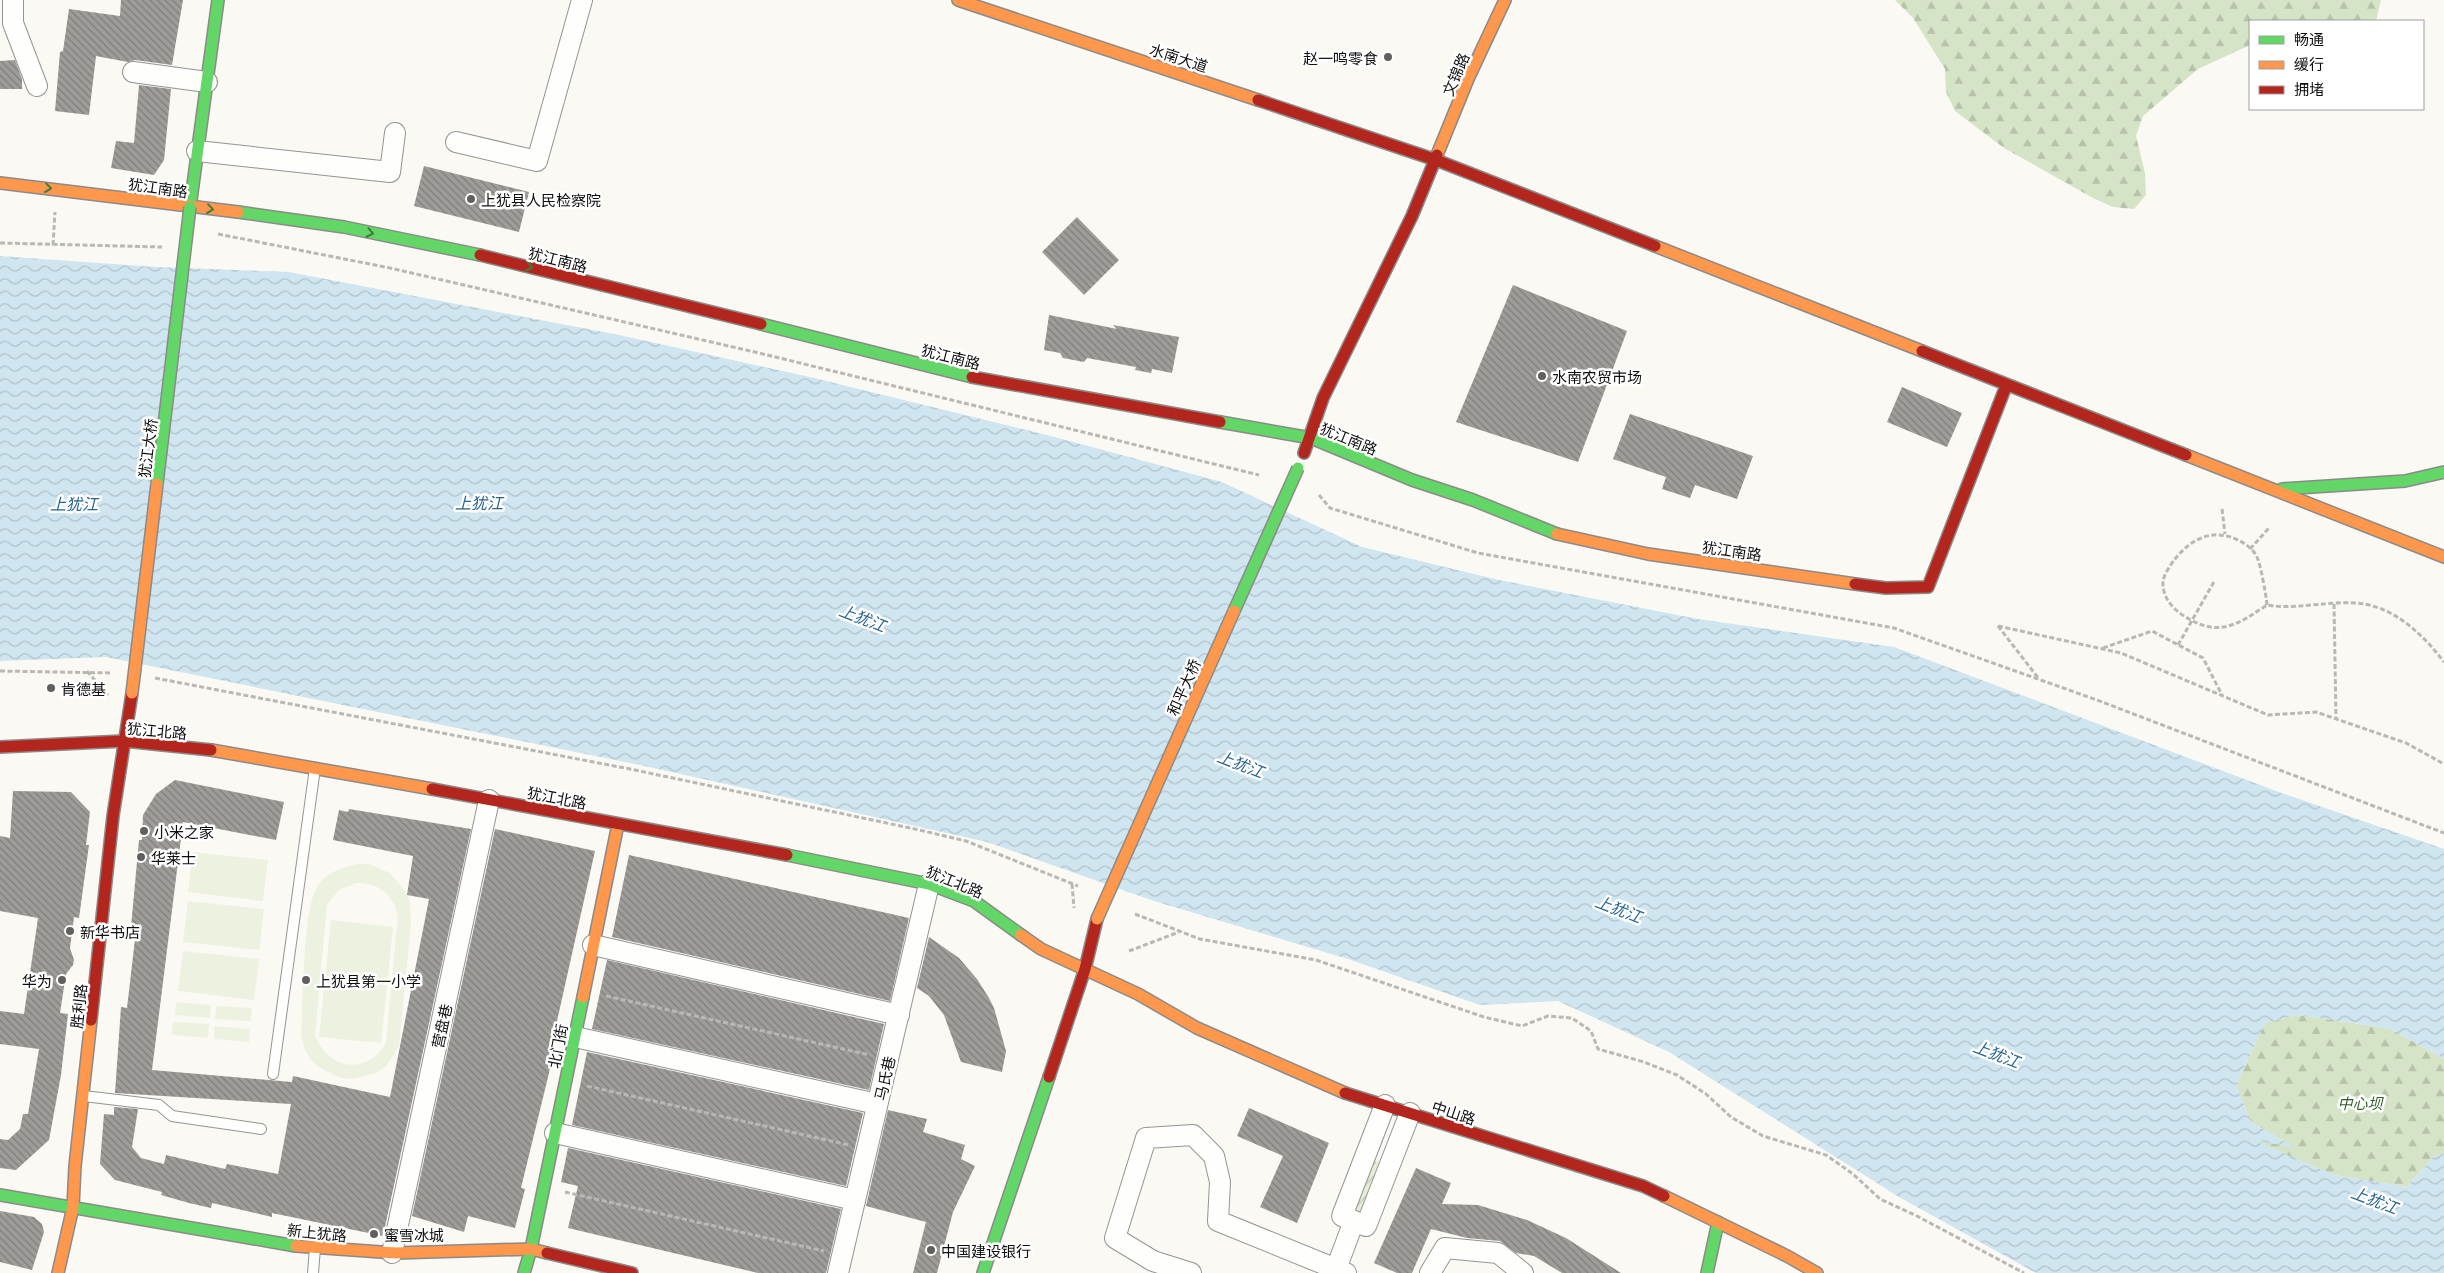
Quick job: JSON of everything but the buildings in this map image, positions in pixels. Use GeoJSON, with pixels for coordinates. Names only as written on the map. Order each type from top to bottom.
{"type":"FeatureCollection","features":[{"type":"Feature","properties":{"kind":"street"},"geometry":{"type":"LineString","coordinates":[[13,0],[13,23],[37,86]]}},
{"type":"Feature","properties":{"kind":"street","name":"犹江大桥"},"geometry":{"type":"LineString","coordinates":[[124,741],[132,692],[197,150],[218,0]]}},
{"type":"Feature","properties":{"kind":"street"},"geometry":{"type":"LineString","coordinates":[[456,142],[538,161],[582,0]]}},
{"type":"Feature","properties":{"kind":"street","name":"水南大道"},"geometry":{"type":"LineString","coordinates":[[958,0],[1390,143],[1436,160],[2444,557]]}},
{"type":"Feature","properties":{"kind":"street","name":"文锦路"},"geometry":{"type":"LineString","coordinates":[[1311,438],[1322,398],[1412,216],[1468,79],[1504,0]]}},
{"type":"Feature","properties":{"kind":"street"},"geometry":{"type":"LineString","coordinates":[[133,72],[207,82]]}},
{"type":"Feature","properties":{"kind":"street"},"geometry":{"type":"LineString","coordinates":[[197,150],[390,172],[395,133]]}},
{"type":"Feature","properties":{"kind":"street","name":"犹江南路"},"geometry":{"type":"LineString","coordinates":[[0,183],[344,227],[468,253],[998,384],[1311,438],[1412,480],[1473,500],[1549,532],[1648,554],[1886,588],[1928,588],[2006,386]]}},
{"type":"Feature","properties":{"kind":"street","name":"和平大桥"},"geometry":{"type":"LineString","coordinates":[[983,1273],[1085,969],[1097,919],[1311,438]]}},
{"type":"Feature","properties":{"kind":"street"},"geometry":{"type":"LineString","coordinates":[[2271,489],[2364,485],[2405,481],[2444,472]]}},
{"type":"Feature","properties":{"kind":"street","name":"犹江北路"},"geometry":{"type":"LineString","coordinates":[[0,748],[124,741],[234,753],[618,824],[671,832],[929,884],[974,901],[1041,950],[1085,969]]}},
{"type":"Feature","properties":{"kind":"street","name":"胜利路"},"geometry":{"type":"LineString","coordinates":[[62,1272],[73,1206],[75,1166],[113,816],[124,741]]}},
{"type":"Feature","properties":{"kind":"street","name":"营盘巷"},"geometry":{"type":"LineString","coordinates":[[392,1253],[489,800]]}},
{"type":"Feature","properties":{"kind":"street","name":"北门街"},"geometry":{"type":"LineString","coordinates":[[524,1273],[531,1249],[566,1082],[618,824]]}},
{"type":"Feature","properties":{"kind":"street","name":"马氏巷"},"geometry":{"type":"LineString","coordinates":[[840,1264],[929,884]]}},
{"type":"Feature","properties":{"kind":"street"},"geometry":{"type":"LineString","coordinates":[[593,945],[899,1015]]}},
{"type":"Feature","properties":{"kind":"street","name":"中山路"},"geometry":{"type":"LineString","coordinates":[[1085,969],[1138,994],[1197,1028],[1344,1092],[1644,1186],[1817,1273]]}},
{"type":"Feature","properties":{"kind":"street"},"geometry":{"type":"LineString","coordinates":[[575,1037],[878,1104]]}},
{"type":"Feature","properties":{"kind":"street"},"geometry":{"type":"LineString","coordinates":[[1385,1105],[1342,1216],[1366,1226],[1410,1113]]}},
{"type":"Feature","properties":{"kind":"street"},"geometry":{"type":"LineString","coordinates":[[555,1133],[855,1200]]}},
{"type":"Feature","properties":{"kind":"street"},"geometry":{"type":"LineString","coordinates":[[1191,1273],[1153,1261],[1115,1238],[1146,1138],[1193,1135],[1214,1156],[1220,1182],[1218,1221],[1341,1271],[1354,1221]]}},
{"type":"Feature","properties":{"kind":"street","name":"新上犹路"},"geometry":{"type":"LineString","coordinates":[[0,1195],[73,1206],[296,1246],[392,1253],[531,1249],[632,1273]]}},
{"type":"Feature","properties":{"kind":"street"},"geometry":{"type":"LineString","coordinates":[[1707,1273],[1718,1222]]}},
{"type":"Feature","properties":{"kind":"street"},"geometry":{"type":"LineString","coordinates":[[1430,1273],[1445,1248],[1498,1253],[1523,1273]]}},
{"type":"Feature","properties":{"kind":"lane"},"geometry":{"type":"LineString","coordinates":[[273,1074],[315,768]]}},
{"type":"Feature","properties":{"kind":"lane"},"geometry":{"type":"LineString","coordinates":[[84,1096],[159,1105],[172,1116],[261,1129]]}},
{"type":"Feature","properties":{"kind":"lane"},"geometry":{"type":"LineString","coordinates":[[312,1273],[315,1247]]}},
{"type":"Feature","properties":{"kind":"path"},"geometry":{"type":"LineString","coordinates":[[53,244],[55,209]]}},
{"type":"Feature","properties":{"kind":"path"},"geometry":{"type":"LineString","coordinates":[[218,235],[458,283],[768,355],[1259,475]]}},
{"type":"Feature","properties":{"kind":"path"},"geometry":{"type":"LineString","coordinates":[[0,243],[163,248]]}},
{"type":"Feature","properties":{"kind":"path"},"geometry":{"type":"LineString","coordinates":[[1319,495],[1330,508],[1478,553],[1894,628],[2040,680],[2444,833]]}},
{"type":"Feature","properties":{"kind":"path"},"geometry":{"type":"LineString","coordinates":[[2222,509],[2225,534]]}},
{"type":"Feature","properties":{"kind":"path"},"geometry":{"type":"LineString","coordinates":[[2250,549],[2269,528]]}},
{"type":"Feature","properties":{"kind":"path"},"geometry":{"type":"LineString","coordinates":[[2267,605],[2261,569],[2256,555],[2244,543],[2225,534],[2214,533],[2181,551],[2172,563],[2163,582],[2168,601],[2179,614],[2192,621],[2215,628],[2230,628],[2267,605],[2284,608],[2354,603],[2378,607],[2417,630],[2444,662]]}},
{"type":"Feature","properties":{"kind":"path"},"geometry":{"type":"LineString","coordinates":[[2178,645],[2215,580]]}},
{"type":"Feature","properties":{"kind":"path"},"geometry":{"type":"LineString","coordinates":[[2334,604],[2336,719]]}},
{"type":"Feature","properties":{"kind":"path"},"geometry":{"type":"LineString","coordinates":[[2040,680],[1998,626],[2121,653],[2268,715],[2316,712],[2406,743],[2444,764]]}},
{"type":"Feature","properties":{"kind":"path"},"geometry":{"type":"LineString","coordinates":[[2102,648],[2152,631],[2203,658],[2222,696]]}},
{"type":"Feature","properties":{"kind":"path"},"geometry":{"type":"LineString","coordinates":[[0,671],[87,671],[114,673]]}},
{"type":"Feature","properties":{"kind":"path"},"geometry":{"type":"LineString","coordinates":[[87,671],[108,696]]}},
{"type":"Feature","properties":{"kind":"path"},"geometry":{"type":"LineString","coordinates":[[164,679],[630,769],[915,829],[966,841],[1078,886]]}},
{"type":"Feature","properties":{"kind":"path"},"geometry":{"type":"LineString","coordinates":[[1072,884],[1074,908]]}},
{"type":"Feature","properties":{"kind":"path"},"geometry":{"type":"LineString","coordinates":[[1135,914],[1200,939],[1316,960],[1484,1017],[1522,1026],[1548,1016],[1572,1018],[1591,1031],[1598,1049],[1644,1062],[1677,1076],[1706,1094],[1731,1117],[1763,1136],[1826,1155],[1853,1174],[1880,1199],[1917,1216],[2024,1273]]}},
{"type":"Feature","properties":{"kind":"path"},"geometry":{"type":"LineString","coordinates":[[1129,951],[1180,932]]}},
{"type":"Feature","properties":{"kind":"path"},"geometry":{"type":"LineString","coordinates":[[584,991],[888,1059]]}},
{"type":"Feature","properties":{"kind":"path"},"geometry":{"type":"LineString","coordinates":[[566,1082],[867,1149]]}},
{"type":"Feature","properties":{"kind":"path"},"geometry":{"type":"LineString","coordinates":[[544,1187],[840,1264]]}},
{"type":"Feature","properties":{"kind":"green space"},"geometry":{"type":"Polygon","coordinates":[[[1895,0],[2381,0],[2376,20],[2249,20],[2249,45],[2198,69],[2143,116],[2136,136],[2145,173],[2146,195],[2134,209],[2113,207],[2093,198],[2004,148],[1955,111],[1946,92],[1945,69],[1913,18],[1895,0]]]}},
{"type":"Feature","properties":{"kind":"green space"},"geometry":{"type":"Polygon","coordinates":[[[193,852],[268,860],[263,901],[188,892],[193,852]]]}},
{"type":"Feature","properties":{"kind":"green space"},"geometry":{"type":"Polygon","coordinates":[[[369,864],[390,873],[405,891],[410,901],[411,924],[399,1046],[386,1066],[376,1073],[353,1079],[341,1078],[320,1068],[311,1060],[305,1050],[301,1035],[306,937],[312,901],[316,889],[324,879],[340,869],[352,865],[369,864]],[[356,883],[339,890],[327,905],[315,1035],[321,1047],[329,1056],[338,1062],[348,1064],[368,1061],[378,1054],[386,1043],[398,915],[388,895],[377,887],[356,883]]]}},
{"type":"Feature","properties":{"kind":"green space"},"geometry":{"type":"Polygon","coordinates":[[[188,901],[264,909],[259,950],[183,942],[188,901]]]}},
{"type":"Feature","properties":{"kind":"green space"},"geometry":{"type":"Polygon","coordinates":[[[331,920],[393,927],[381,1043],[319,1037],[331,920]]]}},
{"type":"Feature","properties":{"kind":"green space"},"geometry":{"type":"Polygon","coordinates":[[[183,951],[259,959],[254,1000],[178,991],[183,951]]]}},
{"type":"Feature","properties":{"kind":"green space"},"geometry":{"type":"Polygon","coordinates":[[[176,1002],[211,1005],[210,1018],[175,1015],[176,1002]]]}},
{"type":"Feature","properties":{"kind":"green space"},"geometry":{"type":"Polygon","coordinates":[[[216,1006],[252,1008],[251,1021],[215,1019],[216,1006]]]}},
{"type":"Feature","properties":{"kind":"green space","name":"中心坝"},"geometry":{"type":"Polygon","coordinates":[[[2297,1015],[2389,1028],[2444,1059],[2444,1153],[2433,1157],[2407,1187],[2334,1175],[2250,1139],[2294,1147],[2251,1122],[2236,1085],[2265,1023],[2297,1015]]]}},
{"type":"Feature","properties":{"kind":"green space"},"geometry":{"type":"Polygon","coordinates":[[[173,1022],[209,1024],[208,1038],[172,1035],[173,1022]]]}},
{"type":"Feature","properties":{"kind":"green space"},"geometry":{"type":"Polygon","coordinates":[[[214,1026],[250,1029],[249,1042],[214,1039],[214,1026]]]}},
{"type":"Feature","properties":{"kind":"green space"},"geometry":{"type":"Polygon","coordinates":[[[1371,1160],[1383,1164],[1363,1217],[1351,1213],[1371,1160]]]}},
{"type":"Feature","properties":{"kind":"water","name":"上犹江"},"geometry":{"type":"Polygon","coordinates":[[[0,256],[156,267],[289,272],[619,335],[810,377],[1051,436],[1222,482],[1362,547],[1499,580],[1698,619],[1894,647],[2276,791],[2444,849],[2444,1059],[2389,1028],[2297,1015],[2265,1023],[2236,1085],[2251,1122],[2296,1148],[2253,1140],[2334,1175],[2407,1187],[2433,1157],[2444,1153],[2444,1273],[2036,1273],[1899,1197],[1669,1052],[1558,1001],[1480,1005],[1348,959],[1154,901],[987,842],[640,765],[106,657],[0,661],[0,256]]]}},
{"type":"Feature","properties":{"kind":"traffic: fast"},"geometry":{"type":"LineString","coordinates":[[190,207],[218,0]]}},
{"type":"Feature","properties":{"kind":"traffic: fast"},"geometry":{"type":"LineString","coordinates":[[157,484],[190,207]]}},
{"type":"Feature","properties":{"kind":"traffic: fast"},"geometry":{"type":"LineString","coordinates":[[238,212],[344,227],[480,255]]}},
{"type":"Feature","properties":{"kind":"traffic: fast"},"geometry":{"type":"LineString","coordinates":[[761,324],[972,377]]}},
{"type":"Feature","properties":{"kind":"traffic: fast"},"geometry":{"type":"LineString","coordinates":[[1220,422],[1311,438],[1412,480],[1473,500],[1557,534]]}},
{"type":"Feature","properties":{"kind":"traffic: fast"},"geometry":{"type":"LineString","coordinates":[[1234,611],[1298,468]]}},
{"type":"Feature","properties":{"kind":"traffic: fast"},"geometry":{"type":"LineString","coordinates":[[2282,489],[2405,481],[2444,472]]}},
{"type":"Feature","properties":{"kind":"traffic: fast"},"geometry":{"type":"LineString","coordinates":[[787,855],[929,884],[974,901],[1021,935]]}},
{"type":"Feature","properties":{"kind":"traffic: fast"},"geometry":{"type":"LineString","coordinates":[[524,1273],[531,1249],[583,997]]}},
{"type":"Feature","properties":{"kind":"traffic: fast"},"geometry":{"type":"LineString","coordinates":[[983,1273],[1049,1077]]}},
{"type":"Feature","properties":{"kind":"traffic: fast"},"geometry":{"type":"LineString","coordinates":[[0,1195],[296,1246]]}},
{"type":"Feature","properties":{"kind":"traffic: fast"},"geometry":{"type":"LineString","coordinates":[[1707,1273],[1718,1222]]}},
{"type":"Feature","properties":{"kind":"traffic: slow"},"geometry":{"type":"LineString","coordinates":[[958,0],[1258,100]]}},
{"type":"Feature","properties":{"kind":"traffic: slow"},"geometry":{"type":"LineString","coordinates":[[1437,155],[1468,79],[1505,0]]}},
{"type":"Feature","properties":{"kind":"traffic: slow"},"geometry":{"type":"LineString","coordinates":[[0,183],[238,212]]}},
{"type":"Feature","properties":{"kind":"traffic: slow"},"geometry":{"type":"LineString","coordinates":[[1655,246],[1922,351]]}},
{"type":"Feature","properties":{"kind":"traffic: slow"},"geometry":{"type":"LineString","coordinates":[[2186,455],[2444,557]]}},
{"type":"Feature","properties":{"kind":"traffic: slow"},"geometry":{"type":"LineString","coordinates":[[132,693],[157,484]]}},
{"type":"Feature","properties":{"kind":"traffic: slow"},"geometry":{"type":"LineString","coordinates":[[1557,534],[1648,554],[1855,584]]}},
{"type":"Feature","properties":{"kind":"traffic: slow"},"geometry":{"type":"LineString","coordinates":[[1097,919],[1234,611]]}},
{"type":"Feature","properties":{"kind":"traffic: slow"},"geometry":{"type":"LineString","coordinates":[[211,750],[432,789]]}},
{"type":"Feature","properties":{"kind":"traffic: slow"},"geometry":{"type":"LineString","coordinates":[[583,997],[618,824]]}},
{"type":"Feature","properties":{"kind":"traffic: slow"},"geometry":{"type":"LineString","coordinates":[[1021,935],[1041,949],[1138,994],[1197,1028],[1345,1093]]}},
{"type":"Feature","properties":{"kind":"traffic: slow"},"geometry":{"type":"LineString","coordinates":[[58,1273],[73,1207],[75,1166],[91,1020]]}},
{"type":"Feature","properties":{"kind":"traffic: slow"},"geometry":{"type":"LineString","coordinates":[[1664,1196],[1787,1256],[1817,1273]]}},
{"type":"Feature","properties":{"kind":"traffic: slow"},"geometry":{"type":"LineString","coordinates":[[296,1246],[395,1253],[531,1249],[547,1253]]}},
{"type":"Feature","properties":{"kind":"traffic: jam"},"geometry":{"type":"LineString","coordinates":[[1258,100],[1436,160],[1655,246]]}},
{"type":"Feature","properties":{"kind":"traffic: jam"},"geometry":{"type":"LineString","coordinates":[[1304,453],[1323,398],[1412,216],[1437,155]]}},
{"type":"Feature","properties":{"kind":"traffic: jam"},"geometry":{"type":"LineString","coordinates":[[480,255],[761,324]]}},
{"type":"Feature","properties":{"kind":"traffic: jam"},"geometry":{"type":"LineString","coordinates":[[1922,351],[2186,455]]}},
{"type":"Feature","properties":{"kind":"traffic: jam"},"geometry":{"type":"LineString","coordinates":[[972,377],[1220,422]]}},
{"type":"Feature","properties":{"kind":"traffic: jam"},"geometry":{"type":"LineString","coordinates":[[1855,584],[1886,588],[1928,587],[2006,386]]}},
{"type":"Feature","properties":{"kind":"traffic: jam"},"geometry":{"type":"LineString","coordinates":[[91,1020],[113,816],[132,693]]}},
{"type":"Feature","properties":{"kind":"traffic: jam"},"geometry":{"type":"LineString","coordinates":[[0,747],[124,741],[211,750]]}},
{"type":"Feature","properties":{"kind":"traffic: jam"},"geometry":{"type":"LineString","coordinates":[[432,789],[787,855]]}},
{"type":"Feature","properties":{"kind":"traffic: jam"},"geometry":{"type":"LineString","coordinates":[[1049,1077],[1085,969],[1097,919]]}},
{"type":"Feature","properties":{"kind":"traffic: jam"},"geometry":{"type":"LineString","coordinates":[[1345,1093],[1643,1186],[1664,1196]]}},
{"type":"Feature","properties":{"kind":"traffic: jam"},"geometry":{"type":"LineString","coordinates":[[547,1253],[632,1273]]}},
{"type":"Feature","properties":{"kind":"place","name":"赵一鸣零食"},"geometry":{"type":"Point","coordinates":[1388,57]}},
{"type":"Feature","properties":{"kind":"place","name":"上犹县人民检察院"},"geometry":{"type":"Point","coordinates":[471,199]}},
{"type":"Feature","properties":{"kind":"place","name":"水南农贸市场"},"geometry":{"type":"Point","coordinates":[1542,376]}},
{"type":"Feature","properties":{"kind":"place","name":"肯德基"},"geometry":{"type":"Point","coordinates":[51,688]}},
{"type":"Feature","properties":{"kind":"place","name":"小米之家"},"geometry":{"type":"Point","coordinates":[144,831]}},
{"type":"Feature","properties":{"kind":"place","name":"华莱士"},"geometry":{"type":"Point","coordinates":[141,857]}},
{"type":"Feature","properties":{"kind":"place","name":"新华书店"},"geometry":{"type":"Point","coordinates":[70,931]}},
{"type":"Feature","properties":{"kind":"place","name":"华为"},"geometry":{"type":"Point","coordinates":[62,980]}},
{"type":"Feature","properties":{"kind":"place","name":"上犹县第一小学"},"geometry":{"type":"Point","coordinates":[306,980]}},
{"type":"Feature","properties":{"kind":"place","name":"蜜雪冰城"},"geometry":{"type":"Point","coordinates":[374,1234]}},
{"type":"Feature","properties":{"kind":"place","name":"中国建设银行"},"geometry":{"type":"Point","coordinates":[931,1250]}}]}
